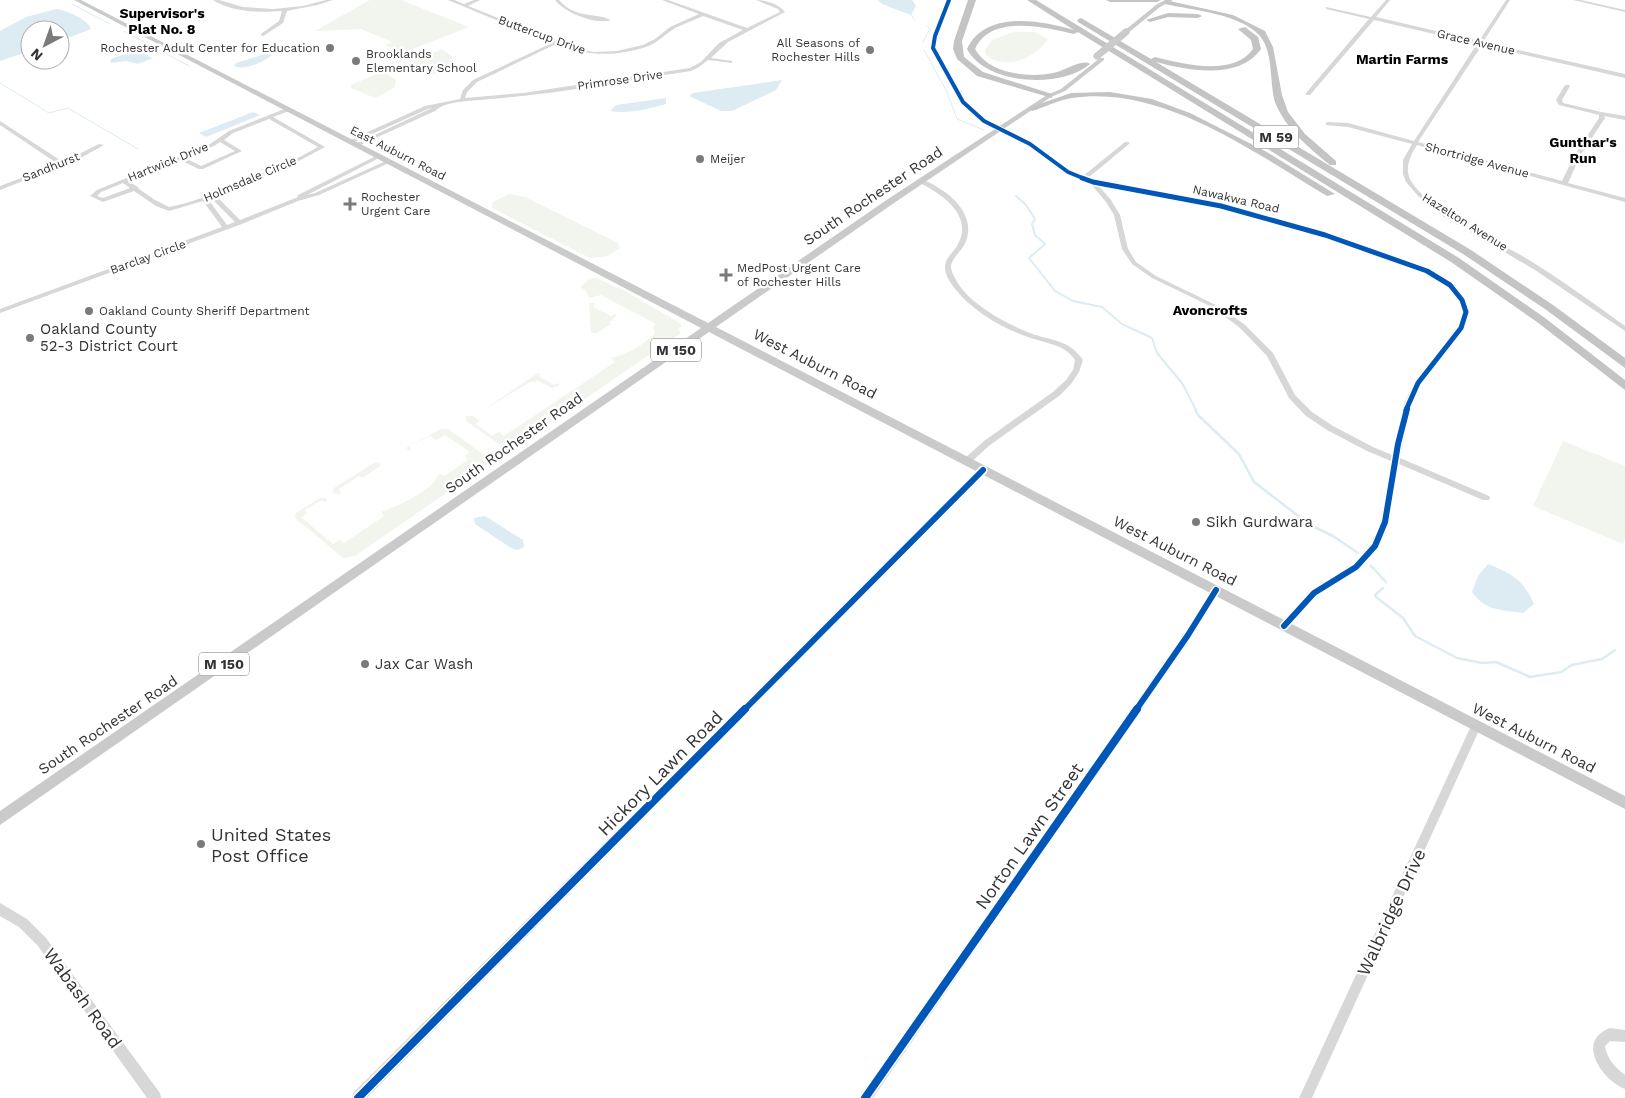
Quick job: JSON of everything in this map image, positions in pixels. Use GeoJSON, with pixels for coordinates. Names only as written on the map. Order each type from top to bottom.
{"type":"FeatureCollection","features":[{"type":"Feature","properties":{"kind":"highway"},"geometry":{"type":"LineString","coordinates":[[972,0],[957,43],[958,57],[970,69],[980,74],[1049,96]]}},
{"type":"Feature","properties":{"kind":"highway","name":"M 59"},"geometry":{"type":"LineString","coordinates":[[1031,0],[1472,271],[1547,324],[1625,386]]}},
{"type":"Feature","properties":{"kind":"highway"},"geometry":{"type":"LineString","coordinates":[[1110,0],[1157,0]]}},
{"type":"Feature","properties":{"kind":"highway"},"geometry":{"type":"LineString","coordinates":[[1169,1],[1235,19],[1248,24],[1261,33],[1270,48],[1276,91],[1280,104],[1298,130],[1332,162],[1417,222]]}},
{"type":"Feature","properties":{"kind":"highway","name":"M 59"},"geometry":{"type":"LineString","coordinates":[[1072,14],[1417,222],[1524,289],[1625,364]]}},
{"type":"Feature","properties":{"kind":"highway"},"geometry":{"type":"LineString","coordinates":[[1135,52],[1174,64],[1217,67],[1247,60],[1257,49],[1255,39],[1245,31],[1214,18],[1180,15],[1150,20]]}},
{"type":"Feature","properties":{"kind":"highway"},"geometry":{"type":"LineString","coordinates":[[1086,64],[1053,76],[1019,76],[985,65],[976,59],[971,49],[978,36],[993,28],[1010,24],[1052,26],[1094,39]]}},
{"type":"Feature","properties":{"kind":"highway"},"geometry":{"type":"LineString","coordinates":[[1032,108],[1063,96],[1098,94],[1146,100],[1198,118],[1441,259],[1521,313],[1625,390]]}},
{"type":"Feature","properties":{"kind":"main road","name":"East Auburn Road"},"geometry":{"type":"LineString","coordinates":[[77,0],[709,328]]}},
{"type":"Feature","properties":{"kind":"main road","name":"South Rochester Road"},"geometry":{"type":"LineString","coordinates":[[1128,34],[1165,8],[1169,1]]}},
{"type":"Feature","properties":{"kind":"main road","name":"South Rochester Road"},"geometry":{"type":"LineString","coordinates":[[0,819],[920,181],[1001,130],[1049,96],[1063,90],[1158,6],[1169,1]]}},
{"type":"Feature","properties":{"kind":"main road","name":"South Rochester Road"},"geometry":{"type":"LineString","coordinates":[[1049,96],[1054,88],[1086,64],[1099,57]]}},
{"type":"Feature","properties":{"kind":"main road","name":"West Auburn Road"},"geometry":{"type":"LineString","coordinates":[[709,328],[1625,803]]}},
{"type":"Feature","properties":{"kind":"street"},"geometry":{"type":"LineString","coordinates":[[215,0],[243,9],[285,9],[331,0]]}},
{"type":"Feature","properties":{"kind":"street","name":"Buttercup Drive"},"geometry":{"type":"LineString","coordinates":[[450,0],[557,42],[589,52],[630,50],[653,43],[672,28],[703,14]]}},
{"type":"Feature","properties":{"kind":"street"},"geometry":{"type":"LineString","coordinates":[[464,6],[478,0]]}},
{"type":"Feature","properties":{"kind":"street"},"geometry":{"type":"LineString","coordinates":[[558,0],[562,6],[571,10],[592,18],[609,20]]}},
{"type":"Feature","properties":{"kind":"street"},"geometry":{"type":"LineString","coordinates":[[664,0],[747,30]]}},
{"type":"Feature","properties":{"kind":"street","name":"Primrose Drive"},"geometry":{"type":"LineString","coordinates":[[353,144],[427,107],[462,100],[515,96],[681,71],[696,67],[709,59],[721,44],[782,13],[783,9],[758,0]]}},
{"type":"Feature","properties":{"kind":"street","name":"Nawakwa Road"},"geometry":{"type":"LineString","coordinates":[[949,0],[935,36],[935,54],[966,107],[984,121],[1030,144],[1063,169],[1093,182],[1209,203],[1318,232],[1428,271],[1450,285],[1462,300],[1466,312],[1461,328],[1424,374],[1412,394],[1404,418],[1396,460]]}},
{"type":"Feature","properties":{"kind":"street"},"geometry":{"type":"LineString","coordinates":[[1308,94],[1388,0]]}},
{"type":"Feature","properties":{"kind":"street","name":"Hazelton Avenue"},"geometry":{"type":"LineString","coordinates":[[1508,0],[1415,143],[1406,160],[1404,172],[1408,181],[1421,196],[1546,274],[1625,329]]}},
{"type":"Feature","properties":{"kind":"street"},"geometry":{"type":"LineString","coordinates":[[1575,0],[1615,7],[1625,12]]}},
{"type":"Feature","properties":{"kind":"street","name":"Grace Avenue"},"geometry":{"type":"LineString","coordinates":[[1328,8],[1625,76]]}},
{"type":"Feature","properties":{"kind":"street"},"geometry":{"type":"LineString","coordinates":[[263,35],[281,22],[285,9]]}},
{"type":"Feature","properties":{"kind":"street"},"geometry":{"type":"LineString","coordinates":[[462,100],[465,91],[475,81],[557,42]]}},
{"type":"Feature","properties":{"kind":"street"},"geometry":{"type":"LineString","coordinates":[[709,59],[730,62]]}},
{"type":"Feature","properties":{"kind":"street"},"geometry":{"type":"LineString","coordinates":[[1567,86],[1559,100],[1561,104],[1625,118]]}},
{"type":"Feature","properties":{"kind":"street","name":"Primrose Drive"},"geometry":{"type":"LineString","coordinates":[[353,144],[408,122],[433,110],[437,106]]}},
{"type":"Feature","properties":{"kind":"street","name":"Hartwick Drive"},"geometry":{"type":"LineString","coordinates":[[136,188],[103,200],[93,196],[95,192],[180,158],[220,140],[231,132],[287,110]]}},
{"type":"Feature","properties":{"kind":"street"},"geometry":{"type":"LineString","coordinates":[[1564,184],[1578,153],[1601,122],[1601,114]]}},
{"type":"Feature","properties":{"kind":"street","name":"Holmsdale Circle"},"geometry":{"type":"LineString","coordinates":[[124,181],[169,209],[205,199],[322,147],[269,117]]}},
{"type":"Feature","properties":{"kind":"street"},"geometry":{"type":"LineString","coordinates":[[402,119],[408,122]]}},
{"type":"Feature","properties":{"kind":"street"},"geometry":{"type":"LineString","coordinates":[[0,122],[62,164]]}},
{"type":"Feature","properties":{"kind":"street","name":"Shortridge Avenue"},"geometry":{"type":"LineString","coordinates":[[1328,124],[1348,125],[1625,200]]}},
{"type":"Feature","properties":{"kind":"street"},"geometry":{"type":"LineString","coordinates":[[180,158],[201,168],[239,151],[220,140]]}},
{"type":"Feature","properties":{"kind":"street"},"geometry":{"type":"LineString","coordinates":[[1083,179],[1127,143]]}},
{"type":"Feature","properties":{"kind":"street","name":"Sandhurst"},"geometry":{"type":"LineString","coordinates":[[0,188],[62,164],[101,145]]}},
{"type":"Feature","properties":{"kind":"street","name":"Barclay Circle"},"geometry":{"type":"LineString","coordinates":[[296,200],[308,191],[378,157]]}},
{"type":"Feature","properties":{"kind":"street","name":"Barclay Circle"},"geometry":{"type":"LineString","coordinates":[[0,311],[240,223],[331,188],[388,162]]}},
{"type":"Feature","properties":{"kind":"street"},"geometry":{"type":"LineString","coordinates":[[331,188],[344,179],[339,176]]}},
{"type":"Feature","properties":{"kind":"street"},"geometry":{"type":"LineString","coordinates":[[920,181],[945,194],[964,219],[966,230],[964,240],[950,260],[948,267],[950,276],[958,287],[975,304],[995,318],[1026,335],[1070,350],[1077,356],[1079,362],[1073,376],[1055,394],[987,443],[967,461]]}},
{"type":"Feature","properties":{"kind":"street"},"geometry":{"type":"LineString","coordinates":[[1093,182],[1109,201],[1117,215],[1125,249],[1134,264],[1154,277],[1216,306],[1242,326],[1270,355],[1292,396],[1309,414],[1347,437],[1486,498]]}},
{"type":"Feature","properties":{"kind":"street"},"geometry":{"type":"LineString","coordinates":[[212,196],[240,223]]}},
{"type":"Feature","properties":{"kind":"street"},"geometry":{"type":"LineString","coordinates":[[205,199],[226,228]]}},
{"type":"Feature","properties":{"kind":"street"},"geometry":{"type":"LineString","coordinates":[[1284,626],[1314,593],[1356,567],[1371,552],[1385,522],[1396,460]]}},
{"type":"Feature","properties":{"kind":"street","name":"Hickory Lawn Road"},"geometry":{"type":"LineString","coordinates":[[358,1098],[983,470]]}},
{"type":"Feature","properties":{"kind":"street","name":"Norton Lawn Street"},"geometry":{"type":"LineString","coordinates":[[865,1098],[1177,650],[1216,590]]}},
{"type":"Feature","properties":{"kind":"street","name":"Walbridge Drive"},"geometry":{"type":"LineString","coordinates":[[1304,1098],[1476,726]]}},
{"type":"Feature","properties":{"kind":"street","name":"Wabash Road"},"geometry":{"type":"LineString","coordinates":[[0,909],[24,923],[42,942],[155,1098]]}},
{"type":"Feature","properties":{"kind":"street"},"geometry":{"type":"LineString","coordinates":[[1625,1036],[1612,1033],[1607,1035],[1599,1044],[1599,1051],[1607,1068],[1625,1083]]}},
{"type":"Feature","properties":{"kind":"shaded area"},"geometry":{"type":"Polygon","coordinates":[[[370,0],[401,0],[469,27],[413,49],[421,53],[398,63],[387,58],[389,52],[395,49],[385,45],[392,42],[361,29],[315,31],[370,0]]]}},
{"type":"Feature","properties":{"kind":"shaded area"},"geometry":{"type":"Polygon","coordinates":[[[878,0],[912,0],[916,6],[911,15],[882,4],[878,0]]]}},
{"type":"Feature","properties":{"kind":"shaded area"},"geometry":{"type":"Polygon","coordinates":[[[56,9],[71,13],[86,22],[91,29],[70,37],[70,20],[20,20],[56,9]]]}},
{"type":"Feature","properties":{"kind":"shaded area"},"geometry":{"type":"Polygon","coordinates":[[[20,20],[20,54],[0,61],[0,31],[20,20]]]}},
{"type":"Feature","properties":{"kind":"shaded area"},"geometry":{"type":"Polygon","coordinates":[[[1014,32],[1034,32],[1048,39],[1035,52],[1019,60],[1002,62],[986,55],[985,50],[992,40],[1014,32]]]}},
{"type":"Feature","properties":{"kind":"shaded area"},"geometry":{"type":"Polygon","coordinates":[[[442,49],[452,57],[451,60],[447,66],[432,75],[408,66],[408,63],[442,49]]]}},
{"type":"Feature","properties":{"kind":"shaded area"},"geometry":{"type":"Polygon","coordinates":[[[135,50],[153,58],[138,64],[126,61],[110,63],[111,59],[135,50]]]}},
{"type":"Feature","properties":{"kind":"shaded area"},"geometry":{"type":"Polygon","coordinates":[[[268,53],[272,55],[254,65],[234,66],[236,63],[268,53]]]}},
{"type":"Feature","properties":{"kind":"shaded area"},"geometry":{"type":"Polygon","coordinates":[[[383,71],[396,80],[394,88],[375,98],[351,88],[351,85],[383,71]]]}},
{"type":"Feature","properties":{"kind":"shaded area"},"geometry":{"type":"Polygon","coordinates":[[[782,80],[776,90],[732,111],[721,111],[689,96],[693,93],[782,80]]]}},
{"type":"Feature","properties":{"kind":"shaded area"},"geometry":{"type":"Polygon","coordinates":[[[666,98],[666,104],[652,108],[610,111],[616,105],[666,98]]]}},
{"type":"Feature","properties":{"kind":"shaded area"},"geometry":{"type":"Polygon","coordinates":[[[253,112],[260,115],[206,137],[199,133],[253,112]]]}},
{"type":"Feature","properties":{"kind":"shaded area"},"geometry":{"type":"Polygon","coordinates":[[[509,194],[525,197],[618,243],[620,248],[608,256],[590,258],[492,208],[493,202],[509,194]]]}},
{"type":"Feature","properties":{"kind":"shaded area"},"geometry":{"type":"Polygon","coordinates":[[[596,278],[625,291],[678,322],[682,326],[678,329],[681,333],[516,446],[502,446],[466,421],[466,416],[473,416],[479,420],[476,424],[492,436],[499,432],[504,436],[615,362],[611,358],[634,349],[655,333],[653,327],[656,324],[601,295],[589,298],[586,291],[580,287],[588,280],[596,278]]]}},
{"type":"Feature","properties":{"kind":"shaded area"},"geometry":{"type":"Polygon","coordinates":[[[589,303],[595,303],[593,307],[611,316],[617,315],[609,323],[611,324],[597,333],[591,333],[589,303]]]}},
{"type":"Feature","properties":{"kind":"shaded area"},"geometry":{"type":"Polygon","coordinates":[[[538,373],[541,374],[538,376],[554,385],[558,383],[560,385],[552,388],[538,381],[530,382],[482,411],[538,373]]]}},
{"type":"Feature","properties":{"kind":"shaded area"},"geometry":{"type":"Polygon","coordinates":[[[441,429],[448,429],[487,457],[488,464],[355,556],[343,558],[295,518],[296,513],[320,498],[326,498],[327,502],[320,501],[305,510],[307,513],[302,518],[333,544],[339,540],[344,543],[384,516],[381,512],[402,504],[427,488],[440,474],[444,476],[468,460],[465,456],[470,452],[445,435],[436,440],[430,436],[410,446],[411,451],[406,448],[441,429]]]}},
{"type":"Feature","properties":{"kind":"shaded area"},"geometry":{"type":"Polygon","coordinates":[[[1563,441],[1625,466],[1625,539],[1623,544],[1533,506],[1563,441]]]}},
{"type":"Feature","properties":{"kind":"shaded area"},"geometry":{"type":"Polygon","coordinates":[[[379,462],[380,466],[362,478],[359,476],[339,489],[341,493],[333,493],[334,488],[374,463],[379,462]]]}},
{"type":"Feature","properties":{"kind":"shaded area"},"geometry":{"type":"Polygon","coordinates":[[[485,516],[523,540],[524,547],[518,550],[511,548],[475,524],[474,518],[485,516]]]}},
{"type":"Feature","properties":{"kind":"shaded area"},"geometry":{"type":"Polygon","coordinates":[[[1488,564],[1516,578],[1526,589],[1534,604],[1523,613],[1501,610],[1482,603],[1472,592],[1478,576],[1488,564]]]}},
{"type":"Feature","properties":{"kind":"waterway"},"geometry":{"type":"LineString","coordinates":[[72,4],[110,24]]}},
{"type":"Feature","properties":{"kind":"waterway"},"geometry":{"type":"LineString","coordinates":[[911,15],[914,19]]}},
{"type":"Feature","properties":{"kind":"waterway"},"geometry":{"type":"LineString","coordinates":[[923,42],[930,29],[927,26]]}},
{"type":"Feature","properties":{"kind":"waterway"},"geometry":{"type":"LineString","coordinates":[[124,31],[189,66]]}},
{"type":"Feature","properties":{"kind":"waterway"},"geometry":{"type":"LineString","coordinates":[[924,50],[947,92],[957,119],[984,130]]}},
{"type":"Feature","properties":{"kind":"waterway"},"geometry":{"type":"LineString","coordinates":[[0,83],[49,113],[68,108],[138,149]]}},
{"type":"Feature","properties":{"kind":"waterway"},"geometry":{"type":"LineString","coordinates":[[1016,196],[1026,205],[1035,219],[1032,224],[1035,235],[1045,244],[1029,258],[1055,291],[1073,301],[1102,307],[1122,324],[1152,338],[1157,353],[1182,383],[1196,410]]}},
{"type":"Feature","properties":{"kind":"waterway"},"geometry":{"type":"LineString","coordinates":[[1195,409],[1198,415],[1239,454],[1254,482],[1310,525],[1333,536],[1358,553]]}},
{"type":"Feature","properties":{"kind":"waterway"},"geometry":{"type":"LineString","coordinates":[[1371,566],[1386,582]]}},
{"type":"Feature","properties":{"kind":"waterway"},"geometry":{"type":"LineString","coordinates":[[1383,588],[1375,595],[1376,597],[1403,618],[1415,636],[1457,658],[1482,663],[1496,662],[1530,677],[1561,672],[1572,665],[1602,659],[1615,650]]}},
{"type":"Feature","properties":{"kind":"cycle path"},"geometry":{"type":"LineString","coordinates":[[949,0],[935,36],[933,48],[963,102],[984,121],[1030,144],[1068,172],[1093,182],[1221,206],[1325,235],[1427,271],[1450,285],[1462,300],[1466,312],[1461,328],[1418,383],[1408,403],[1398,444],[1385,522],[1375,546],[1356,567],[1314,593],[1284,626]]}},
{"type":"Feature","properties":{"kind":"cycle path"},"geometry":{"type":"LineString","coordinates":[[358,1098],[983,470]]}},
{"type":"Feature","properties":{"kind":"cycle path"},"geometry":{"type":"LineString","coordinates":[[865,1098],[1188,635],[1216,590]]}},
{"type":"Feature","properties":{"kind":"place","name":"Rochester Adult Center for Education"},"geometry":{"type":"Point","coordinates":[330,48]}},
{"type":"Feature","properties":{"kind":"place","name":"All Seasons of Rochester Hills"},"geometry":{"type":"Point","coordinates":[870,50]}},
{"type":"Feature","properties":{"kind":"place","name":"Brooklands Elementary School"},"geometry":{"type":"Point","coordinates":[356,61]}},
{"type":"Feature","properties":{"kind":"place","name":"Meijer"},"geometry":{"type":"Point","coordinates":[700,159]}},
{"type":"Feature","properties":{"kind":"place","name":"Rochester Urgent Care"},"geometry":{"type":"Point","coordinates":[350,204]}},
{"type":"Feature","properties":{"kind":"place","name":"MedPost Urgent Care of Rochester Hills"},"geometry":{"type":"Point","coordinates":[726,275]}},
{"type":"Feature","properties":{"kind":"place","name":"Oakland County Sheriff Department"},"geometry":{"type":"Point","coordinates":[89,311]}},
{"type":"Feature","properties":{"kind":"place","name":"Oakland County 52-3 District Court"},"geometry":{"type":"Point","coordinates":[30,338]}},
{"type":"Feature","properties":{"kind":"place","name":"Sikh Gurdwara"},"geometry":{"type":"Point","coordinates":[1196,522]}},
{"type":"Feature","properties":{"kind":"place","name":"Jax Car Wash"},"geometry":{"type":"Point","coordinates":[365,664]}},
{"type":"Feature","properties":{"kind":"place","name":"United States Post Office"},"geometry":{"type":"Point","coordinates":[201,844]}},
{"type":"Feature","properties":{"kind":"district","name":"Supervisor's Plat No. 8"},"geometry":{"type":"Point","coordinates":[162,22]}},
{"type":"Feature","properties":{"kind":"district","name":"Martin Farms"},"geometry":{"type":"Point","coordinates":[1402,59]}},
{"type":"Feature","properties":{"kind":"district","name":"Gunthar's Run"},"geometry":{"type":"Point","coordinates":[1583,150]}},
{"type":"Feature","properties":{"kind":"district","name":"Avoncrofts"},"geometry":{"type":"Point","coordinates":[1210,310]}}]}
